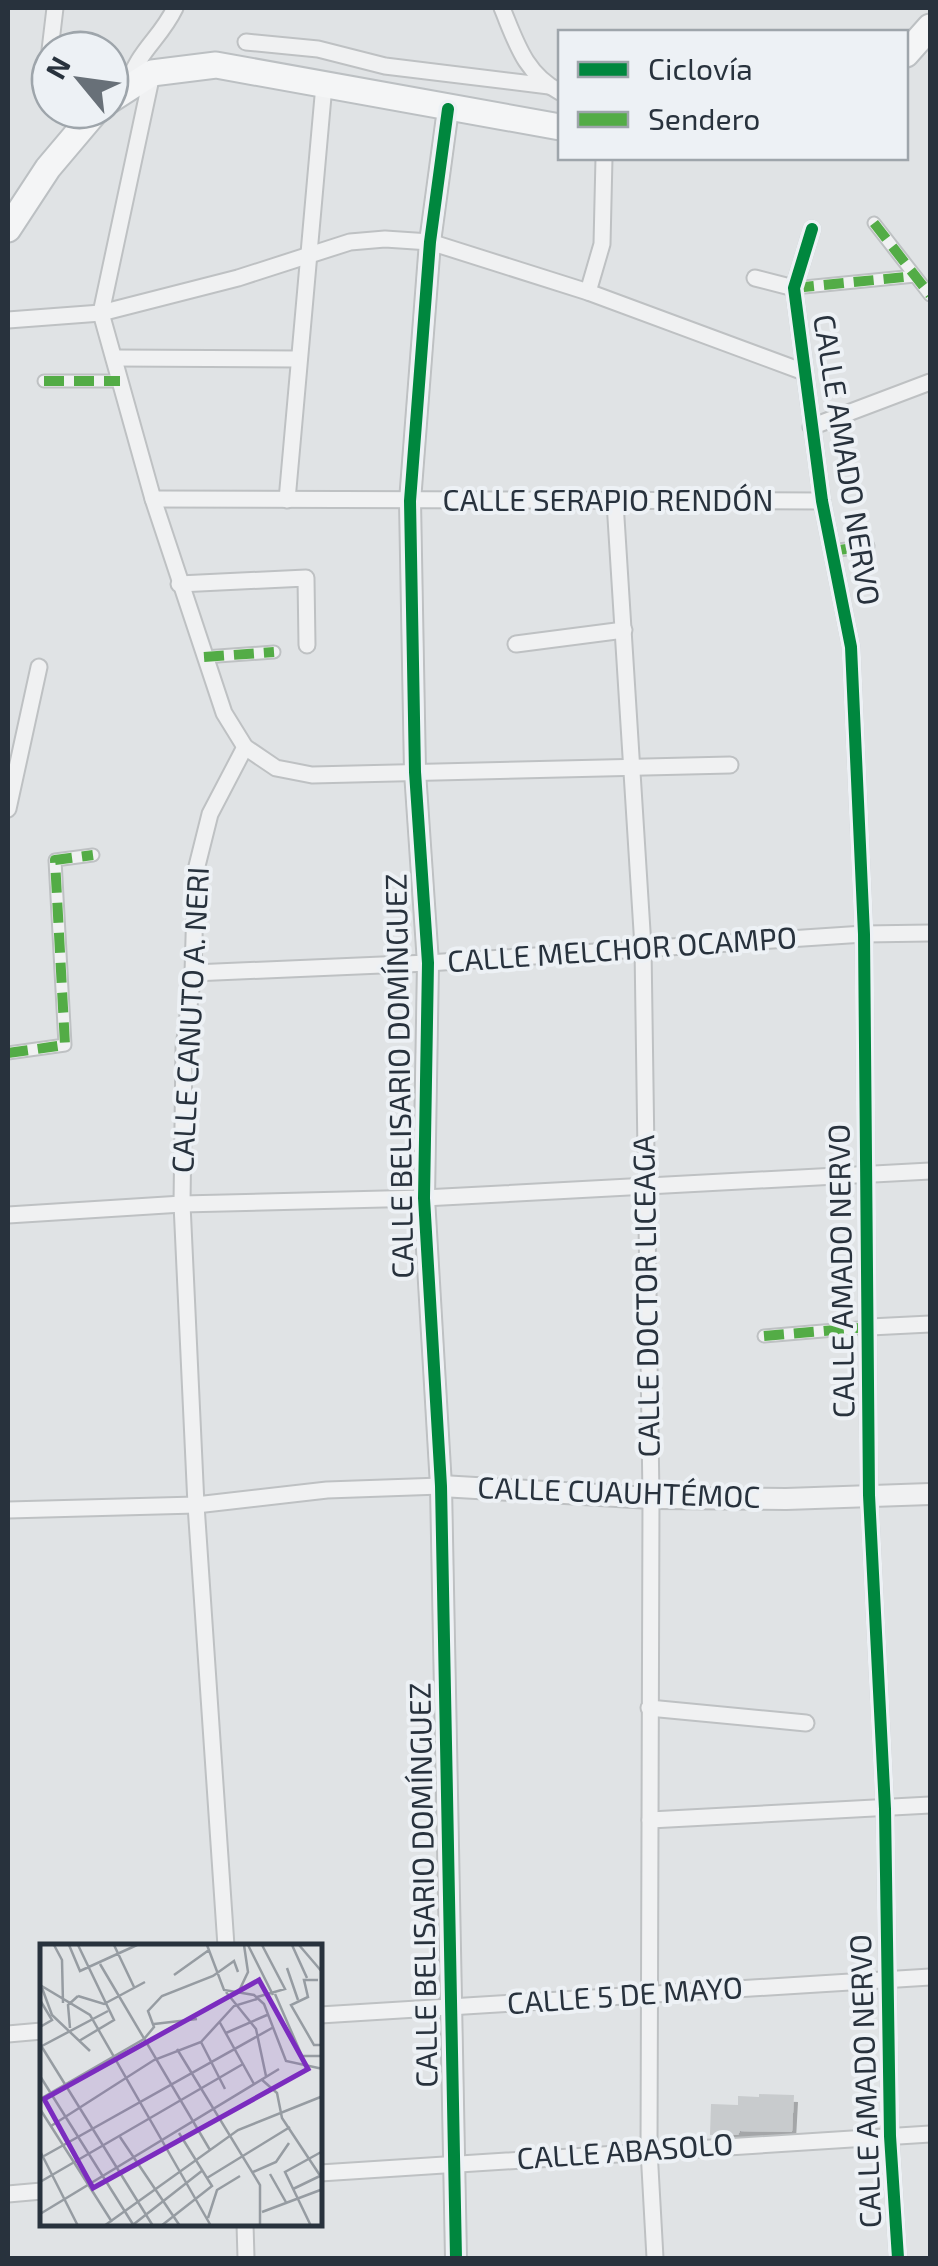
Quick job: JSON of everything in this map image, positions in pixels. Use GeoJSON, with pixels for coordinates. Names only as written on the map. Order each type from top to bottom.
{"type":"FeatureCollection","features":[{"type":"Feature","properties":{"kind":"main road"},"geometry":{"type":"LineString","coordinates":[[908,52],[930,27]]}},
{"type":"Feature","properties":{"kind":"main road"},"geometry":{"type":"LineString","coordinates":[[130,87],[152,74],[216,65],[558,127]]}},
{"type":"Feature","properties":{"kind":"main road"},"geometry":{"type":"LineString","coordinates":[[8,227],[48,168],[80,130]]}},
{"type":"Feature","properties":{"kind":"street"},"geometry":{"type":"LineString","coordinates":[[130,72],[175,8]]}},
{"type":"Feature","properties":{"kind":"street"},"geometry":{"type":"LineString","coordinates":[[502,8],[523,60],[536,76],[555,89]]}},
{"type":"Feature","properties":{"kind":"street"},"geometry":{"type":"LineString","coordinates":[[246,42],[318,49],[386,66],[555,89]]}},
{"type":"Feature","properties":{"kind":"street"},"geometry":{"type":"LineString","coordinates":[[152,74],[101,313],[153,499],[204,657],[224,713],[246,747],[276,768],[312,775],[730,765]]}},
{"type":"Feature","properties":{"kind":"street"},"geometry":{"type":"LineString","coordinates":[[287,500],[324,86]]}},
{"type":"Feature","properties":{"kind":"street","name":"CALLE BELISARIO DOMÍNGUEZ"},"geometry":{"type":"LineString","coordinates":[[448,109],[430,242],[410,501],[415,772],[428,963],[424,1198],[441,1486],[456,2258]]}},
{"type":"Feature","properties":{"kind":"street"},"geometry":{"type":"LineString","coordinates":[[588,292],[602,244],[604,160]]}},
{"type":"Feature","properties":{"kind":"street"},"geometry":{"type":"LineString","coordinates":[[874,223],[930,295]]}},
{"type":"Feature","properties":{"kind":"street"},"geometry":{"type":"LineString","coordinates":[[794,288],[812,230]]}},
{"type":"Feature","properties":{"kind":"street"},"geometry":{"type":"LineString","coordinates":[[8,320],[101,313],[367,240],[430,242],[588,292],[804,372]]}},
{"type":"Feature","properties":{"kind":"street"},"geometry":{"type":"LineString","coordinates":[[755,278],[794,288],[915,276]]}},
{"type":"Feature","properties":{"kind":"street","name":"CALLE AMADO NERVO"},"geometry":{"type":"LineString","coordinates":[[794,288],[822,501],[850,647],[864,934],[870,1328],[868,1495],[886,1809],[885,1979],[898,2258]]}},
{"type":"Feature","properties":{"kind":"street"},"geometry":{"type":"LineString","coordinates":[[114,358],[297,359]]}},
{"type":"Feature","properties":{"kind":"street"},"geometry":{"type":"LineString","coordinates":[[44,382],[120,381]]}},
{"type":"Feature","properties":{"kind":"street"},"geometry":{"type":"LineString","coordinates":[[811,427],[930,382]]}},
{"type":"Feature","properties":{"kind":"street","name":"CALLE SERAPIO RENDÓN"},"geometry":{"type":"LineString","coordinates":[[153,499],[822,501]]}},
{"type":"Feature","properties":{"kind":"street","name":"CALLE DOCTOR LICEAGA"},"geometry":{"type":"LineString","coordinates":[[616,502],[643,948],[650,1498],[649,2150],[655,2258]]}},
{"type":"Feature","properties":{"kind":"street"},"geometry":{"type":"LineString","coordinates":[[832,551],[868,546]]}},
{"type":"Feature","properties":{"kind":"street"},"geometry":{"type":"LineString","coordinates":[[180,584],[306,578],[307,645]]}},
{"type":"Feature","properties":{"kind":"street"},"geometry":{"type":"LineString","coordinates":[[516,644],[624,630]]}},
{"type":"Feature","properties":{"kind":"street"},"geometry":{"type":"LineString","coordinates":[[204,657],[274,652]]}},
{"type":"Feature","properties":{"kind":"street"},"geometry":{"type":"LineString","coordinates":[[8,809],[39,667]]}},
{"type":"Feature","properties":{"kind":"street","name":"CALLE CANUTO A. NERI"},"geometry":{"type":"LineString","coordinates":[[226,1944],[196,1504],[182,1204],[184,1048],[193,973],[196,870],[210,814],[246,747]]}},
{"type":"Feature","properties":{"kind":"street"},"geometry":{"type":"LineString","coordinates":[[8,1052],[65,1045],[55,860],[93,855]]}},
{"type":"Feature","properties":{"kind":"street","name":"CALLE MELCHOR OCAMPO"},"geometry":{"type":"LineString","coordinates":[[193,973],[428,963],[864,934],[930,934]]}},
{"type":"Feature","properties":{"kind":"street"},"geometry":{"type":"LineString","coordinates":[[8,1216],[182,1204],[424,1198],[930,1171]]}},
{"type":"Feature","properties":{"kind":"street"},"geometry":{"type":"LineString","coordinates":[[764,1336],[930,1324]]}},
{"type":"Feature","properties":{"kind":"street","name":"CALLE CUAUHTÉMOC"},"geometry":{"type":"LineString","coordinates":[[8,1510],[196,1504],[327,1490],[441,1486],[650,1498],[930,1494]]}},
{"type":"Feature","properties":{"kind":"street"},"geometry":{"type":"LineString","coordinates":[[650,1708],[806,1723]]}},
{"type":"Feature","properties":{"kind":"street"},"geometry":{"type":"LineString","coordinates":[[650,1820],[930,1805]]}},
{"type":"Feature","properties":{"kind":"street","name":"CALLE 5 DE MAYO"},"geometry":{"type":"LineString","coordinates":[[322,2015],[930,1978]]}},
{"type":"Feature","properties":{"kind":"street"},"geometry":{"type":"LineString","coordinates":[[8,2034],[40,2032]]}},
{"type":"Feature","properties":{"kind":"street","name":"CALLE ABASOLO"},"geometry":{"type":"LineString","coordinates":[[322,2173],[930,2134]]}},
{"type":"Feature","properties":{"kind":"street"},"geometry":{"type":"LineString","coordinates":[[8,2194],[40,2191]]}},
{"type":"Feature","properties":{"kind":"street"},"geometry":{"type":"LineString","coordinates":[[244,2226],[246,2258]]}},
{"type":"Feature","properties":{"kind":"building"},"geometry":{"type":"Polygon","coordinates":[[[794,2095],[792,2132],[710,2135],[711,2104],[738,2105],[738,2096],[794,2095]]]}},
{"type":"Feature","properties":{"kind":"marked path"},"geometry":{"type":"LineString","coordinates":[[874,223],[930,295]]}},
{"type":"Feature","properties":{"kind":"marked path"},"geometry":{"type":"LineString","coordinates":[[794,288],[915,276]]}},
{"type":"Feature","properties":{"kind":"marked path"},"geometry":{"type":"LineString","coordinates":[[44,381],[120,381]]}},
{"type":"Feature","properties":{"kind":"marked path"},"geometry":{"type":"LineString","coordinates":[[832,551],[868,546]]}},
{"type":"Feature","properties":{"kind":"marked path"},"geometry":{"type":"LineString","coordinates":[[204,657],[274,652]]}},
{"type":"Feature","properties":{"kind":"marked path"},"geometry":{"type":"LineString","coordinates":[[8,1053],[65,1045],[55,860],[93,855]]}},
{"type":"Feature","properties":{"kind":"marked path"},"geometry":{"type":"LineString","coordinates":[[764,1336],[870,1327]]}},
{"type":"Feature","properties":{"kind":"cycle path"},"geometry":{"type":"LineString","coordinates":[[448,109],[430,242],[410,501],[415,772],[428,963],[424,1198],[441,1486],[456,2258]]}},
{"type":"Feature","properties":{"kind":"cycle path"},"geometry":{"type":"LineString","coordinates":[[812,229],[794,288],[822,501],[851,647],[864,934],[869,1495],[885,1809],[890,2136],[898,2258]]}}]}
